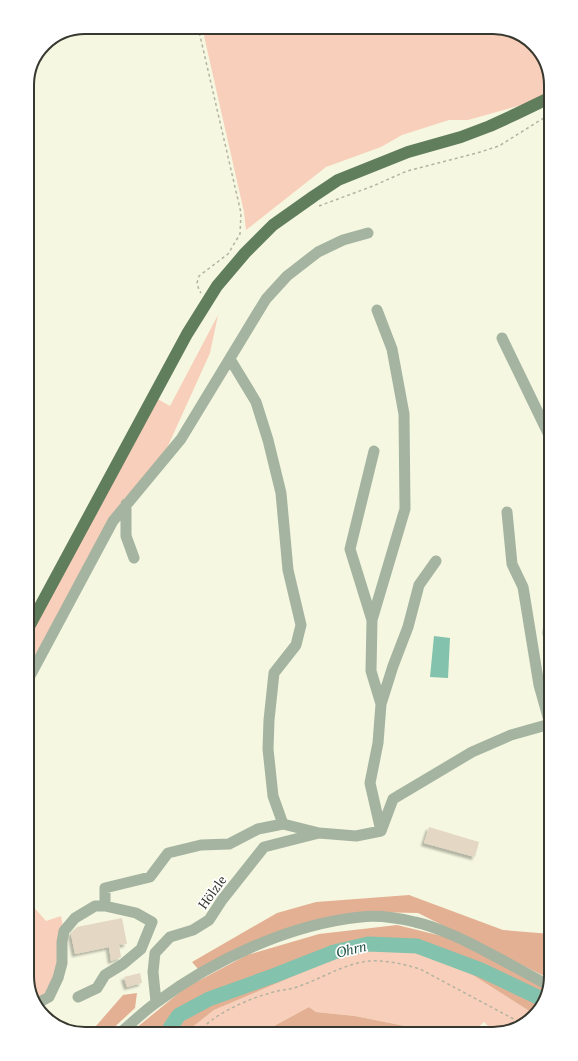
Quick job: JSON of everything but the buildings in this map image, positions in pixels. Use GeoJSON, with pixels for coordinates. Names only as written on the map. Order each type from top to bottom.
{"type":"FeatureCollection","features":[{"type":"Feature","properties":{"kind":"main road"},"geometry":{"type":"LineString","coordinates":[[34,618],[187,334],[217,286],[245,253],[273,225],[338,180],[408,152],[461,137],[490,126],[544,100]]}},
{"type":"Feature","properties":{"kind":"street"},"geometry":{"type":"LineString","coordinates":[[34,669],[113,521],[181,439],[266,299],[287,276],[318,252],[343,240],[368,233]]}},
{"type":"Feature","properties":{"kind":"street"},"geometry":{"type":"LineString","coordinates":[[377,310],[392,349],[404,414],[405,509],[372,620],[371,671],[381,704]]}},
{"type":"Feature","properties":{"kind":"street"},"geometry":{"type":"LineString","coordinates":[[502,338],[544,426]]}},
{"type":"Feature","properties":{"kind":"street"},"geometry":{"type":"LineString","coordinates":[[230,359],[256,402],[268,440],[281,493],[288,570],[301,625],[296,645],[274,673],[268,749],[273,796],[283,824]]}},
{"type":"Feature","properties":{"kind":"street"},"geometry":{"type":"LineString","coordinates":[[372,620],[350,549],[374,451]]}},
{"type":"Feature","properties":{"kind":"street"},"geometry":{"type":"LineString","coordinates":[[126,504],[126,536],[134,558]]}},
{"type":"Feature","properties":{"kind":"street"},"geometry":{"type":"LineString","coordinates":[[507,512],[512,564],[523,587],[539,685],[544,703]]}},
{"type":"Feature","properties":{"kind":"street"},"geometry":{"type":"LineString","coordinates":[[381,831],[370,783],[378,743],[381,704],[393,666],[408,627],[419,585],[436,561]]}},
{"type":"Feature","properties":{"kind":"street"},"geometry":{"type":"LineString","coordinates":[[381,831],[393,800],[472,752],[511,735],[544,726]]}},
{"type":"Feature","properties":{"kind":"street"},"geometry":{"type":"LineString","coordinates":[[105,906],[105,888],[150,877],[168,853],[201,845],[229,844],[258,829],[283,824],[319,833]]}},
{"type":"Feature","properties":{"kind":"street","name":"Hölzle"},"geometry":{"type":"LineString","coordinates":[[156,1002],[153,972],[155,953],[170,937],[193,930],[209,920],[222,900],[264,847],[319,833],[356,836],[381,831]]}},
{"type":"Feature","properties":{"kind":"street"},"geometry":{"type":"LineString","coordinates":[[41,1001],[49,997],[58,978],[62,963],[62,942],[64,931],[75,918],[95,906],[105,906],[136,913],[152,922],[141,949],[123,964],[105,975],[97,988],[78,997]]}},
{"type":"Feature","properties":{"kind":"street"},"geometry":{"type":"LineString","coordinates":[[128,1027],[156,1002],[204,971],[236,954],[294,931],[321,924],[362,917],[383,917],[414,921],[435,927],[478,947],[544,983]]}},
{"type":"Feature","properties":{"kind":"path"},"geometry":{"type":"LineString","coordinates":[[200,34],[241,213],[240,234],[228,254],[199,276],[197,283],[199,290],[208,300]]}},
{"type":"Feature","properties":{"kind":"path"},"geometry":{"type":"LineString","coordinates":[[317,206],[373,186],[407,171],[498,146],[544,118]]}},
{"type":"Feature","properties":{"kind":"path"},"geometry":{"type":"LineString","coordinates":[[204,1027],[226,1011],[250,1000],[269,993],[296,987],[355,964],[370,961],[402,963],[420,969],[516,1021]]}},
{"type":"Feature","properties":{"kind":"shaded area"},"geometry":{"type":"Polygon","coordinates":[[[204,34],[496,34],[513,38],[524,45],[533,54],[540,65],[543,75],[544,98],[539,100],[468,120],[449,120],[402,135],[381,147],[326,167],[246,230],[244,212],[204,34]]]}},
{"type":"Feature","properties":{"kind":"shaded area"},"geometry":{"type":"Polygon","coordinates":[[[218,315],[210,353],[158,468],[126,504],[34,669],[34,618],[154,397],[170,406],[218,315]]]}},
{"type":"Feature","properties":{"kind":"shaded area"},"geometry":{"type":"Polygon","coordinates":[[[409,895],[503,930],[544,933],[544,976],[418,913],[368,912],[283,930],[198,969],[192,962],[277,913],[316,902],[409,895]]]}},
{"type":"Feature","properties":{"kind":"shaded area"},"geometry":{"type":"Polygon","coordinates":[[[34,907],[46,921],[61,916],[64,931],[58,978],[40,1000],[35,986],[34,976],[34,907]]]}},
{"type":"Feature","properties":{"kind":"shaded area"},"geometry":{"type":"Polygon","coordinates":[[[397,925],[454,939],[542,988],[539,999],[530,1011],[454,963],[415,949],[369,947],[348,953],[214,1010],[193,1027],[137,1027],[185,988],[247,955],[319,934],[397,925]]]}},
{"type":"Feature","properties":{"kind":"shaded area"},"geometry":{"type":"Polygon","coordinates":[[[369,947],[415,949],[454,963],[530,1011],[513,1023],[503,1026],[489,1027],[484,1022],[478,1027],[410,1027],[355,1016],[316,1012],[309,1007],[272,1027],[193,1027],[214,1010],[348,953],[369,947]]]}},
{"type":"Feature","properties":{"kind":"shaded area"},"geometry":{"type":"Polygon","coordinates":[[[137,993],[135,1008],[115,1027],[95,1027],[123,995],[137,993]]]}},
{"type":"Feature","properties":{"kind":"shaded area"},"geometry":{"type":"Polygon","coordinates":[[[309,1007],[316,1012],[355,1016],[410,1027],[272,1027],[309,1007]]]}},
{"type":"Feature","properties":{"kind":"water"},"geometry":{"type":"Polygon","coordinates":[[[434,636],[450,638],[448,678],[430,677],[434,636]]]}},
{"type":"Feature","properties":{"kind":"waterway","name":"Ohrn"},"geometry":{"type":"LineString","coordinates":[[171,1027],[179,1015],[209,999],[334,952],[368,944],[417,946],[481,970],[539,998]]}}]}
